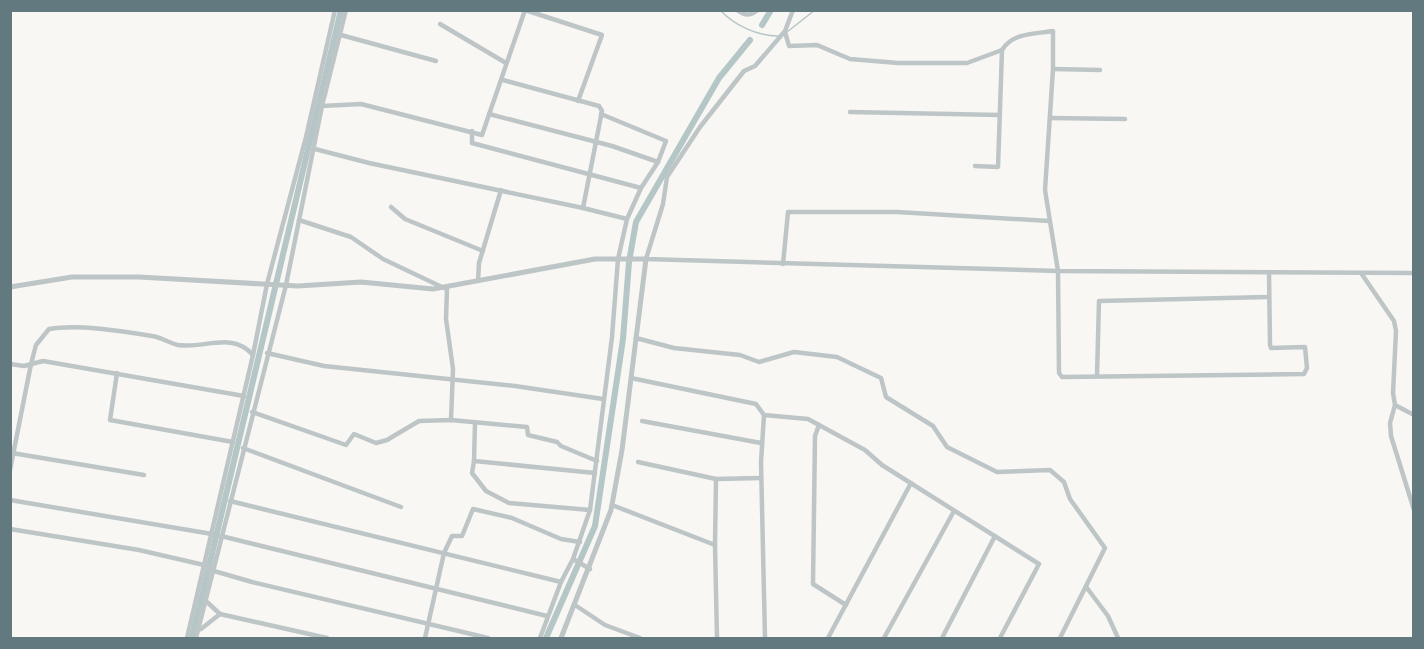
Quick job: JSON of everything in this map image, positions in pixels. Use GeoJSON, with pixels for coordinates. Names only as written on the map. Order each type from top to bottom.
{"type":"FeatureCollection","features":[{"type":"Feature","properties":{"kind":"street"},"geometry":{"type":"LineString","coordinates":[[187,639],[335,10]]}},
{"type":"Feature","properties":{"kind":"street"},"geometry":{"type":"LineString","coordinates":[[196,639],[284,285],[315,149],[322,106],[346,10]]}},
{"type":"Feature","properties":{"kind":"street"},"geometry":{"type":"LineString","coordinates":[[322,106],[361,104],[482,135],[525,10],[602,35],[578,101]]}},
{"type":"Feature","properties":{"kind":"street"},"geometry":{"type":"LineString","coordinates":[[737,10],[743,14],[752,15],[758,10]]}},
{"type":"Feature","properties":{"kind":"street"},"geometry":{"type":"LineString","coordinates":[[561,639],[590,569],[612,505],[631,378],[643,259],[663,204],[667,177],[700,127],[744,71],[755,66],[785,31],[793,10]]}},
{"type":"Feature","properties":{"kind":"street"},"geometry":{"type":"LineString","coordinates":[[440,24],[506,63]]}},
{"type":"Feature","properties":{"kind":"street"},"geometry":{"type":"LineString","coordinates":[[785,31],[789,46],[816,45],[850,59],[898,63],[967,63],[1002,50]]}},
{"type":"Feature","properties":{"kind":"street"},"geometry":{"type":"LineString","coordinates":[[975,166],[998,167],[1002,50],[1006,43],[1024,34],[1053,31],[1053,69],[1045,190],[1058,271],[1059,373],[1062,377],[1304,375],[1307,368],[1305,347],[1271,348],[1269,272]]}},
{"type":"Feature","properties":{"kind":"street"},"geometry":{"type":"LineString","coordinates":[[341,35],[436,61]]}},
{"type":"Feature","properties":{"kind":"street"},"geometry":{"type":"LineString","coordinates":[[1053,69],[1100,70]]}},
{"type":"Feature","properties":{"kind":"street"},"geometry":{"type":"LineString","coordinates":[[502,80],[599,106],[601,114],[583,208]]}},
{"type":"Feature","properties":{"kind":"street"},"geometry":{"type":"LineString","coordinates":[[850,112],[1000,116]]}},
{"type":"Feature","properties":{"kind":"street"},"geometry":{"type":"LineString","coordinates":[[489,114],[658,162]]}},
{"type":"Feature","properties":{"kind":"street"},"geometry":{"type":"LineString","coordinates":[[540,639],[561,582],[580,542],[590,510],[612,336],[618,259],[627,219],[640,188],[658,162],[666,141],[601,114]]}},
{"type":"Feature","properties":{"kind":"street"},"geometry":{"type":"LineString","coordinates":[[1050,118],[1125,119]]}},
{"type":"Feature","properties":{"kind":"street"},"geometry":{"type":"LineString","coordinates":[[472,131],[472,143],[640,188]]}},
{"type":"Feature","properties":{"kind":"street"},"geometry":{"type":"LineString","coordinates":[[315,149],[369,163],[627,219]]}},
{"type":"Feature","properties":{"kind":"street"},"geometry":{"type":"LineString","coordinates":[[478,281],[483,251],[501,190]]}},
{"type":"Feature","properties":{"kind":"street"},"geometry":{"type":"LineString","coordinates":[[391,207],[405,219],[483,251]]}},
{"type":"Feature","properties":{"kind":"street"},"geometry":{"type":"LineString","coordinates":[[783,264],[788,212],[897,212],[1049,221]]}},
{"type":"Feature","properties":{"kind":"street"},"geometry":{"type":"LineString","coordinates":[[299,220],[351,237],[383,259],[445,288]]}},
{"type":"Feature","properties":{"kind":"street"},"geometry":{"type":"LineString","coordinates":[[10,287],[72,277],[284,285],[361,282],[445,288],[596,259],[627,258],[1058,271],[1413,273]]}},
{"type":"Feature","properties":{"kind":"street"},"geometry":{"type":"LineString","coordinates":[[1361,273],[1394,321],[1396,331],[1393,393],[1395,405],[1390,423],[1391,436],[1413,510]]}},
{"type":"Feature","properties":{"kind":"street"},"geometry":{"type":"LineString","coordinates":[[445,288],[446,319],[453,369],[451,420]]}},
{"type":"Feature","properties":{"kind":"street"},"geometry":{"type":"LineString","coordinates":[[1097,376],[1098,301],[1268,297]]}},
{"type":"Feature","properties":{"kind":"street"},"geometry":{"type":"LineString","coordinates":[[10,470],[36,345],[50,329],[70,326],[154,336],[177,345],[219,341],[247,348],[253,355]]}},
{"type":"Feature","properties":{"kind":"street"},"geometry":{"type":"LineString","coordinates":[[636,338],[674,348],[740,355],[759,362],[794,352],[837,357],[880,378],[886,397],[933,426],[947,447],[997,472],[1050,470],[1064,482],[1070,499],[1105,548],[1060,639]]}},
{"type":"Feature","properties":{"kind":"street"},"geometry":{"type":"LineString","coordinates":[[267,353],[324,366],[451,379],[603,399]]}},
{"type":"Feature","properties":{"kind":"street"},"geometry":{"type":"LineString","coordinates":[[10,364],[24,366],[43,360],[244,396]]}},
{"type":"Feature","properties":{"kind":"street"},"geometry":{"type":"LineString","coordinates":[[117,374],[110,420],[233,442]]}},
{"type":"Feature","properties":{"kind":"street"},"geometry":{"type":"LineString","coordinates":[[631,378],[756,404],[764,415],[761,478],[765,639]]}},
{"type":"Feature","properties":{"kind":"street"},"geometry":{"type":"LineString","coordinates":[[1395,405],[1413,415]]}},
{"type":"Feature","properties":{"kind":"street"},"geometry":{"type":"LineString","coordinates":[[252,412],[346,445],[354,434],[376,443],[387,440],[419,421],[451,420],[527,428],[528,435],[557,442],[561,446],[597,461]]}},
{"type":"Feature","properties":{"kind":"street"},"geometry":{"type":"LineString","coordinates":[[764,415],[808,419],[865,450],[882,465],[1039,564],[1000,639]]}},
{"type":"Feature","properties":{"kind":"street"},"geometry":{"type":"LineString","coordinates":[[642,421],[761,443]]}},
{"type":"Feature","properties":{"kind":"street"},"geometry":{"type":"LineString","coordinates":[[475,423],[472,473],[486,491],[509,503],[590,510]]}},
{"type":"Feature","properties":{"kind":"street"},"geometry":{"type":"LineString","coordinates":[[819,425],[815,436],[813,584],[846,605]]}},
{"type":"Feature","properties":{"kind":"street"},"geometry":{"type":"LineString","coordinates":[[243,448],[401,507]]}},
{"type":"Feature","properties":{"kind":"street"},"geometry":{"type":"LineString","coordinates":[[12,453],[144,475]]}},
{"type":"Feature","properties":{"kind":"street"},"geometry":{"type":"LineString","coordinates":[[474,461],[595,473]]}},
{"type":"Feature","properties":{"kind":"street"},"geometry":{"type":"LineString","coordinates":[[638,462],[716,479],[761,478]]}},
{"type":"Feature","properties":{"kind":"street"},"geometry":{"type":"LineString","coordinates":[[716,479],[717,639]]}},
{"type":"Feature","properties":{"kind":"street"},"geometry":{"type":"LineString","coordinates":[[828,639],[911,483]]}},
{"type":"Feature","properties":{"kind":"street"},"geometry":{"type":"LineString","coordinates":[[10,500],[212,534]]}},
{"type":"Feature","properties":{"kind":"street"},"geometry":{"type":"LineString","coordinates":[[230,501],[561,582]]}},
{"type":"Feature","properties":{"kind":"street"},"geometry":{"type":"LineString","coordinates":[[612,505],[715,545]]}},
{"type":"Feature","properties":{"kind":"street"},"geometry":{"type":"LineString","coordinates":[[425,639],[444,553],[452,536],[462,536],[473,508],[512,518],[561,539],[580,542]]}},
{"type":"Feature","properties":{"kind":"street"},"geometry":{"type":"LineString","coordinates":[[884,639],[954,511]]}},
{"type":"Feature","properties":{"kind":"street"},"geometry":{"type":"LineString","coordinates":[[10,529],[139,550],[204,565],[214,571],[488,639]]}},
{"type":"Feature","properties":{"kind":"street"},"geometry":{"type":"LineString","coordinates":[[221,536],[547,616]]}},
{"type":"Feature","properties":{"kind":"street"},"geometry":{"type":"LineString","coordinates":[[942,639],[995,536]]}},
{"type":"Feature","properties":{"kind":"street"},"geometry":{"type":"LineString","coordinates":[[573,560],[590,569]]}},
{"type":"Feature","properties":{"kind":"street"},"geometry":{"type":"LineString","coordinates":[[1086,588],[1108,616],[1118,639]]}},
{"type":"Feature","properties":{"kind":"street"},"geometry":{"type":"LineString","coordinates":[[207,602],[220,614],[327,639]]}},
{"type":"Feature","properties":{"kind":"street"},"geometry":{"type":"LineString","coordinates":[[575,605],[605,625],[640,639]]}},
{"type":"Feature","properties":{"kind":"street"},"geometry":{"type":"LineString","coordinates":[[200,630],[220,614]]}},
{"type":"Feature","properties":{"kind":"waterway"},"geometry":{"type":"LineString","coordinates":[[192,638],[341,10]]}},
{"type":"Feature","properties":{"kind":"waterway"},"geometry":{"type":"LineString","coordinates":[[720,10],[746,29],[778,36]]}},
{"type":"Feature","properties":{"kind":"waterway"},"geometry":{"type":"LineString","coordinates":[[762,25],[771,10]]}},
{"type":"Feature","properties":{"kind":"waterway"},"geometry":{"type":"LineString","coordinates":[[787,32],[815,10]]}},
{"type":"Feature","properties":{"kind":"waterway"},"geometry":{"type":"LineString","coordinates":[[546,638],[595,526],[623,339],[629,262],[636,222],[719,78],[750,40]]}}]}
